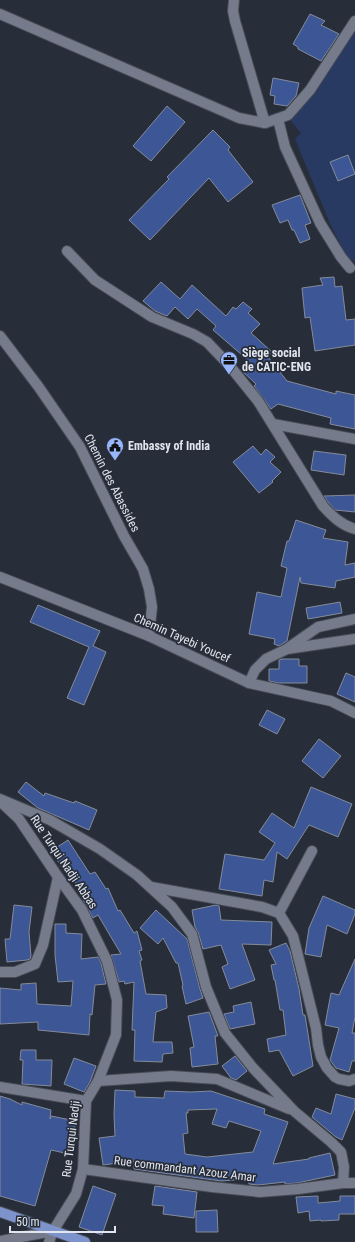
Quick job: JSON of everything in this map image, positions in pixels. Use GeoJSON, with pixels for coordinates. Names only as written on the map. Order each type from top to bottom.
{"type":"FeatureCollection","features":[{"type":"Feature","properties":{"kind":"main road"},"geometry":{"type":"LineString","coordinates":[[0,1212],[84,1242]]}},
{"type":"Feature","properties":{"kind":"street"},"geometry":{"type":"LineString","coordinates":[[234,0],[233,11],[235,20],[265,123]]}},
{"type":"Feature","properties":{"kind":"street"},"geometry":{"type":"LineString","coordinates":[[0,14],[239,118],[265,123],[288,115],[310,90],[355,21]]}},
{"type":"Feature","properties":{"kind":"street"},"geometry":{"type":"LineString","coordinates":[[278,119],[285,147],[320,223],[341,257],[350,268]]}},
{"type":"Feature","properties":{"kind":"street"},"geometry":{"type":"LineString","coordinates":[[67,251],[95,280],[152,317],[193,334],[207,342],[229,365],[258,401],[322,506],[346,527],[355,529]]}},
{"type":"Feature","properties":{"kind":"street","name":"Chemin des Abassides"},"geometry":{"type":"LineString","coordinates":[[0,336],[38,386],[80,447],[124,536],[143,569],[149,589],[152,607],[149,636]]}},
{"type":"Feature","properties":{"kind":"street"},"geometry":{"type":"LineString","coordinates":[[273,424],[355,439]]}},
{"type":"Feature","properties":{"kind":"street","name":"Chemin Tayebi Youcef"},"geometry":{"type":"LineString","coordinates":[[0,577],[149,636],[249,683],[331,701],[355,713]]}},
{"type":"Feature","properties":{"kind":"street"},"geometry":{"type":"LineString","coordinates":[[249,683],[255,670],[266,659],[286,649],[318,627],[355,619]]}},
{"type":"Feature","properties":{"kind":"street"},"geometry":{"type":"LineString","coordinates":[[286,649],[355,639]]}},
{"type":"Feature","properties":{"kind":"street"},"geometry":{"type":"LineString","coordinates":[[0,800],[50,820],[100,849],[151,886],[172,907],[192,934],[206,987],[225,1033],[253,1068],[294,1111],[341,1152],[344,1167],[342,1183]]}},
{"type":"Feature","properties":{"kind":"street","name":"Rue Turqui Nadji Abbas"},"geometry":{"type":"LineString","coordinates":[[0,800],[19,819],[82,910],[107,962],[117,1000],[116,1035],[98,1081]]}},
{"type":"Feature","properties":{"kind":"street"},"geometry":{"type":"LineString","coordinates":[[279,913],[312,851]]}},
{"type":"Feature","properties":{"kind":"street"},"geometry":{"type":"LineString","coordinates":[[0,972],[15,972],[35,964],[43,945],[58,877]]}},
{"type":"Feature","properties":{"kind":"street"},"geometry":{"type":"LineString","coordinates":[[151,886],[262,908],[279,913],[293,936],[316,1028],[321,1057],[327,1068],[335,1077],[344,1081],[355,1079]]}},
{"type":"Feature","properties":{"kind":"street"},"geometry":{"type":"LineString","coordinates":[[98,1081],[171,1076],[217,1079],[294,1111]]}},
{"type":"Feature","properties":{"kind":"street","name":"Rue Turqui Nadji"},"geometry":{"type":"LineString","coordinates":[[49,1242],[53,1231],[76,1194],[83,1169],[86,1101],[98,1081]]}},
{"type":"Feature","properties":{"kind":"street"},"geometry":{"type":"LineString","coordinates":[[0,1087],[86,1101]]}},
{"type":"Feature","properties":{"kind":"street","name":"Rue commandant Azouz Amar"},"geometry":{"type":"LineString","coordinates":[[83,1169],[212,1187],[260,1192],[342,1183],[355,1183]]}},
{"type":"Feature","properties":{"kind":"street"},"geometry":{"type":"LineString","coordinates":[[0,1241],[53,1231]]}},
{"type":"Feature","properties":{"kind":"shaded area"},"geometry":{"type":"Polygon","coordinates":[[[355,22],[355,262],[347,257],[331,226],[295,139],[301,133],[291,121],[355,22]]]}},
{"type":"Feature","properties":{"kind":"building"},"geometry":{"type":"Polygon","coordinates":[[[310,14],[325,21],[321,25],[339,34],[321,61],[298,49],[298,47],[293,44],[310,14]]]}},
{"type":"Feature","properties":{"kind":"building"},"geometry":{"type":"Polygon","coordinates":[[[273,78],[299,83],[296,96],[287,106],[274,104],[275,96],[270,95],[273,78]]]}},
{"type":"Feature","properties":{"kind":"building"},"geometry":{"type":"Polygon","coordinates":[[[167,106],[185,122],[151,161],[133,146],[167,106]]]}},
{"type":"Feature","properties":{"kind":"building"},"geometry":{"type":"Polygon","coordinates":[[[213,130],[230,147],[228,150],[253,182],[228,202],[209,178],[150,240],[129,220],[169,179],[167,177],[213,130]]]}},
{"type":"Feature","properties":{"kind":"building"},"geometry":{"type":"Polygon","coordinates":[[[348,155],[355,174],[338,181],[330,162],[348,155]]]}},
{"type":"Feature","properties":{"kind":"building"},"geometry":{"type":"Polygon","coordinates":[[[300,195],[311,223],[305,225],[310,239],[300,243],[288,220],[280,223],[272,205],[300,195]]]}},
{"type":"Feature","properties":{"kind":"building"},"geometry":{"type":"Polygon","coordinates":[[[334,277],[335,287],[342,286],[346,320],[355,319],[355,345],[315,351],[310,317],[305,318],[302,288],[323,285],[320,278],[334,277]]]}},
{"type":"Feature","properties":{"kind":"building"},"geometry":{"type":"Polygon","coordinates":[[[161,282],[180,299],[192,285],[226,316],[233,307],[236,309],[243,302],[252,309],[248,313],[260,324],[251,333],[272,352],[268,357],[287,381],[336,394],[336,391],[355,395],[355,429],[330,424],[331,418],[278,404],[271,409],[254,386],[256,384],[241,370],[249,361],[213,330],[216,326],[197,309],[188,319],[175,307],[167,316],[155,311],[143,301],[161,282]]]}},
{"type":"Feature","properties":{"kind":"building"},"geometry":{"type":"Polygon","coordinates":[[[253,446],[261,455],[266,449],[275,457],[270,462],[281,472],[272,481],[273,482],[259,493],[233,462],[253,446]]]}},
{"type":"Feature","properties":{"kind":"building"},"geometry":{"type":"Polygon","coordinates":[[[314,451],[346,455],[344,475],[311,470],[314,451]]]}},
{"type":"Feature","properties":{"kind":"building"},"geometry":{"type":"Polygon","coordinates":[[[355,495],[355,512],[335,510],[324,496],[355,495]]]}},
{"type":"Feature","properties":{"kind":"building"},"geometry":{"type":"Polygon","coordinates":[[[296,520],[326,530],[323,538],[348,542],[345,565],[355,563],[355,577],[336,581],[335,588],[301,583],[300,577],[287,641],[279,646],[274,644],[275,639],[249,634],[257,592],[281,597],[287,568],[281,566],[287,541],[289,541],[296,520]]]}},
{"type":"Feature","properties":{"kind":"building"},"geometry":{"type":"Polygon","coordinates":[[[340,602],[342,613],[308,619],[306,608],[340,602]]]}},
{"type":"Feature","properties":{"kind":"building"},"geometry":{"type":"Polygon","coordinates":[[[38,605],[100,631],[93,646],[106,652],[84,705],[67,698],[89,647],[30,622],[38,605]]]}},
{"type":"Feature","properties":{"kind":"building"},"geometry":{"type":"Polygon","coordinates":[[[299,659],[299,666],[307,666],[307,683],[278,683],[269,681],[269,669],[279,669],[279,660],[299,659]]]}},
{"type":"Feature","properties":{"kind":"building"},"geometry":{"type":"Polygon","coordinates":[[[346,673],[355,677],[355,702],[337,694],[346,673]]]}},
{"type":"Feature","properties":{"kind":"building"},"geometry":{"type":"Polygon","coordinates":[[[267,710],[285,719],[277,734],[259,725],[267,710]]]}},
{"type":"Feature","properties":{"kind":"building"},"geometry":{"type":"Polygon","coordinates":[[[319,739],[341,756],[323,778],[302,761],[319,739]]]}},
{"type":"Feature","properties":{"kind":"building"},"geometry":{"type":"Polygon","coordinates":[[[26,782],[44,796],[45,793],[74,803],[75,801],[97,810],[89,830],[38,808],[18,792],[26,782]]]}},
{"type":"Feature","properties":{"kind":"building"},"geometry":{"type":"Polygon","coordinates":[[[311,787],[352,804],[338,837],[309,825],[287,859],[277,852],[273,882],[264,880],[262,896],[219,889],[225,854],[264,860],[275,843],[259,832],[272,813],[294,828],[311,787]]]}},
{"type":"Feature","properties":{"kind":"building"},"geometry":{"type":"Polygon","coordinates":[[[68,840],[90,874],[95,872],[106,889],[108,888],[118,911],[120,910],[134,933],[137,931],[142,950],[139,951],[142,960],[140,961],[146,994],[166,995],[167,1008],[156,1012],[153,1042],[172,1042],[173,1053],[163,1054],[162,1062],[134,1061],[135,1030],[132,1030],[134,982],[125,984],[124,981],[119,982],[111,955],[121,954],[98,915],[93,918],[74,879],[71,881],[51,851],[68,840]]]}},
{"type":"Feature","properties":{"kind":"building"},"geometry":{"type":"Polygon","coordinates":[[[323,896],[355,910],[355,914],[347,934],[327,925],[321,957],[305,954],[309,928],[323,896]]]}},
{"type":"Feature","properties":{"kind":"building"},"geometry":{"type":"Polygon","coordinates":[[[14,905],[32,907],[29,932],[31,956],[30,959],[27,960],[7,962],[5,939],[10,939],[14,905]]]}},
{"type":"Feature","properties":{"kind":"building"},"geometry":{"type":"Polygon","coordinates":[[[216,905],[219,906],[221,920],[272,922],[271,945],[242,944],[255,980],[230,989],[222,967],[228,964],[221,945],[203,949],[195,927],[192,910],[216,905]]]}},
{"type":"Feature","properties":{"kind":"building"},"geometry":{"type":"Polygon","coordinates":[[[156,910],[187,939],[203,998],[186,1004],[178,963],[176,963],[163,938],[158,944],[140,928],[156,910]]]}},
{"type":"Feature","properties":{"kind":"building"},"geometry":{"type":"Polygon","coordinates":[[[55,924],[66,924],[66,933],[82,934],[81,959],[98,957],[101,963],[106,984],[95,985],[92,1015],[90,1014],[89,1035],[38,1030],[38,1022],[0,1024],[0,988],[21,990],[21,984],[36,983],[37,1004],[71,1006],[73,981],[58,982],[55,955],[55,924]]]}},
{"type":"Feature","properties":{"kind":"building"},"geometry":{"type":"Polygon","coordinates":[[[286,943],[290,951],[299,989],[303,1015],[305,1015],[313,1066],[293,1076],[279,1050],[269,1052],[267,1039],[286,1035],[283,1010],[280,1010],[271,965],[276,964],[269,950],[286,943]]]}},
{"type":"Feature","properties":{"kind":"building"},"geometry":{"type":"Polygon","coordinates":[[[355,959],[355,1017],[352,1033],[355,1033],[355,1061],[352,1061],[349,1072],[336,1068],[330,1060],[339,1028],[325,1025],[331,993],[339,995],[355,959]]]}},
{"type":"Feature","properties":{"kind":"building"},"geometry":{"type":"Polygon","coordinates":[[[251,1002],[255,1024],[230,1029],[224,1014],[234,1012],[233,1006],[251,1002]]]}},
{"type":"Feature","properties":{"kind":"building"},"geometry":{"type":"Polygon","coordinates":[[[209,1012],[218,1036],[215,1036],[218,1064],[192,1067],[190,1048],[194,1047],[188,1016],[209,1012]]]}},
{"type":"Feature","properties":{"kind":"building"},"geometry":{"type":"Polygon","coordinates":[[[21,1050],[36,1050],[36,1060],[52,1060],[51,1086],[22,1084],[23,1060],[20,1060],[21,1050]]]}},
{"type":"Feature","properties":{"kind":"building"},"geometry":{"type":"Polygon","coordinates":[[[235,1056],[247,1071],[236,1080],[231,1078],[222,1066],[235,1056]]]}},
{"type":"Feature","properties":{"kind":"building"},"geometry":{"type":"Polygon","coordinates":[[[74,1058],[96,1066],[90,1082],[84,1092],[64,1084],[74,1058]]]}},
{"type":"Feature","properties":{"kind":"building"},"geometry":{"type":"Polygon","coordinates":[[[115,1090],[135,1091],[135,1097],[164,1098],[165,1091],[211,1091],[265,1109],[264,1114],[288,1122],[273,1164],[309,1159],[330,1153],[335,1175],[297,1183],[285,1184],[285,1182],[258,1185],[249,1184],[248,1179],[221,1181],[134,1169],[134,1161],[103,1165],[99,1138],[115,1136],[115,1090]],[[217,1109],[188,1110],[188,1113],[186,1113],[188,1133],[183,1134],[185,1154],[207,1157],[253,1152],[261,1131],[229,1121],[226,1128],[212,1124],[217,1109]]]}},
{"type":"Feature","properties":{"kind":"building"},"geometry":{"type":"Polygon","coordinates":[[[336,1094],[355,1099],[355,1108],[342,1140],[336,1137],[312,1117],[316,1108],[331,1114],[336,1094]]]}},
{"type":"Feature","properties":{"kind":"building"},"geometry":{"type":"Polygon","coordinates":[[[0,1096],[22,1105],[22,1102],[51,1110],[50,1119],[51,1116],[76,1121],[69,1154],[51,1150],[35,1206],[0,1196],[0,1096]]]}},
{"type":"Feature","properties":{"kind":"building"},"geometry":{"type":"Polygon","coordinates":[[[93,1186],[116,1194],[102,1235],[79,1227],[93,1186]]]}},
{"type":"Feature","properties":{"kind":"building"},"geometry":{"type":"Polygon","coordinates":[[[155,1186],[197,1192],[194,1218],[163,1214],[164,1206],[152,1205],[155,1186]]]}},
{"type":"Feature","properties":{"kind":"building"},"geometry":{"type":"Polygon","coordinates":[[[318,1196],[318,1203],[340,1201],[340,1196],[355,1196],[355,1214],[339,1214],[339,1220],[310,1221],[309,1211],[298,1213],[296,1197],[318,1196]]]}},
{"type":"Feature","properties":{"kind":"building"},"geometry":{"type":"Polygon","coordinates":[[[217,1210],[218,1232],[196,1232],[196,1211],[217,1210]]]}},
{"type":"Feature","properties":{"kind":"place","name":"Siège social de CATIC-ENG"},"geometry":{"type":"Point","coordinates":[229,375]}},
{"type":"Feature","properties":{"kind":"place","name":"Embassy of India"},"geometry":{"type":"Point","coordinates":[115,461]}}]}
